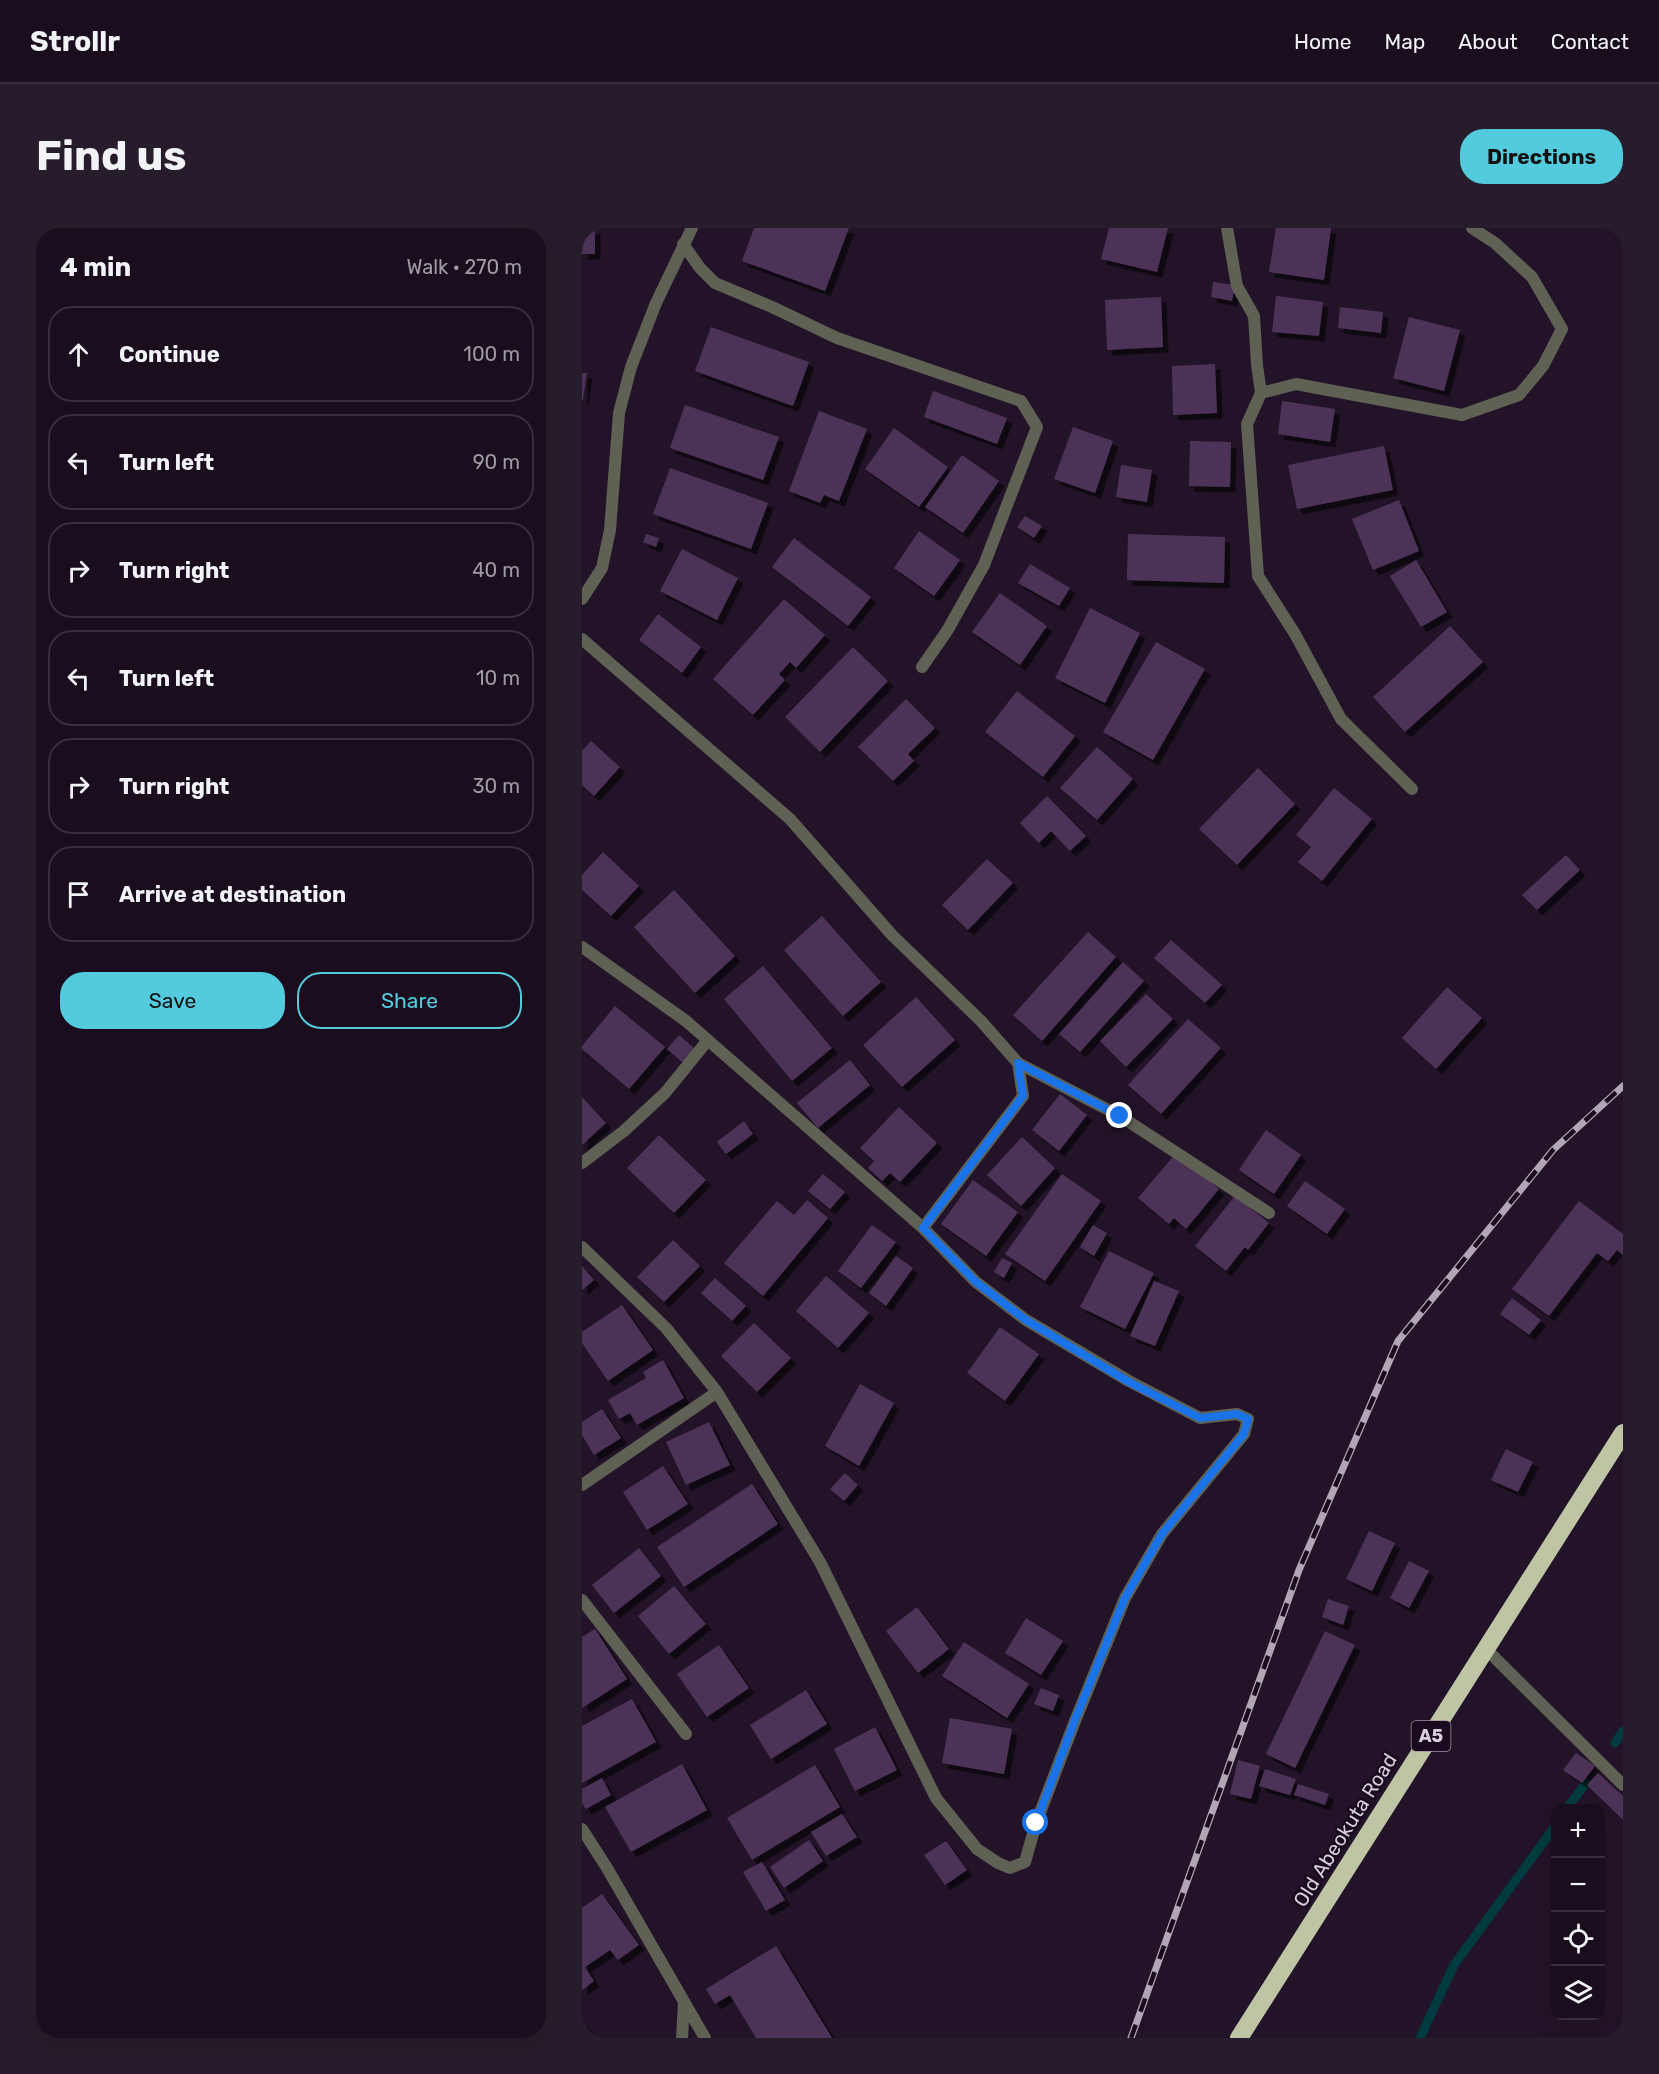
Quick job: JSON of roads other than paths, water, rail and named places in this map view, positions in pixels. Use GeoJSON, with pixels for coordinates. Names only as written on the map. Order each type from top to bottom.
{"type":"FeatureCollection","features":[{"type":"Feature","properties":{"kind":"highway","name":"Old Abeokuta Road"},"geometry":{"type":"LineString","coordinates":[[1239,2038],[1623,1432]]}},
{"type":"Feature","properties":{"kind":"street"},"geometry":{"type":"LineString","coordinates":[[582,599],[603,568],[610,530],[618,413],[631,367],[656,303],[692,228]]}},
{"type":"Feature","properties":{"kind":"street"},"geometry":{"type":"LineString","coordinates":[[1227,228],[1238,286],[1254,316],[1261,393],[1247,424],[1258,576],[1295,634],[1341,719],[1412,789]]}},
{"type":"Feature","properties":{"kind":"street"},"geometry":{"type":"LineString","coordinates":[[1261,393],[1296,384],[1462,415],[1519,395],[1543,366],[1562,329],[1532,277],[1495,243],[1472,228]]}},
{"type":"Feature","properties":{"kind":"street"},"geometry":{"type":"LineString","coordinates":[[683,244],[700,268],[715,283],[837,338],[1021,401],[1037,427],[984,565],[947,631],[922,667]]}},
{"type":"Feature","properties":{"kind":"street"},"geometry":{"type":"LineString","coordinates":[[582,639],[790,819],[892,935],[981,1021],[1018,1063],[1120,1116],[1269,1213]]}},
{"type":"Feature","properties":{"kind":"street"},"geometry":{"type":"LineString","coordinates":[[582,947],[671,1009],[708,1040],[923,1228],[976,1282],[1026,1320],[1129,1382],[1200,1418],[1237,1414],[1248,1419],[1244,1434],[1162,1534],[1125,1598],[1036,1823],[1025,1862],[1010,1868],[977,1849],[936,1798],[820,1562],[717,1392],[666,1328],[582,1247]]}},
{"type":"Feature","properties":{"kind":"street"},"geometry":{"type":"LineString","coordinates":[[582,1163],[624,1131],[665,1093],[708,1040]]}},
{"type":"Feature","properties":{"kind":"street"},"geometry":{"type":"LineString","coordinates":[[923,1228],[1023,1096],[1018,1063]]}},
{"type":"Feature","properties":{"kind":"street"},"geometry":{"type":"LineString","coordinates":[[582,1485],[717,1392]]}},
{"type":"Feature","properties":{"kind":"street"},"geometry":{"type":"LineString","coordinates":[[582,1600],[686,1734]]}},
{"type":"Feature","properties":{"kind":"street"},"geometry":{"type":"LineString","coordinates":[[1486,1648],[1623,1785]]}},
{"type":"Feature","properties":{"kind":"street"},"geometry":{"type":"LineString","coordinates":[[582,1829],[705,2038]]}},
{"type":"Feature","properties":{"kind":"street"},"geometry":{"type":"LineString","coordinates":[[682,2038],[684,2002]]}},
{"type":"Feature","properties":{"kind":"waterway"},"geometry":{"type":"LineString","coordinates":[[1615,1743],[1623,1731]]}},
{"type":"Feature","properties":{"kind":"waterway"},"geometry":{"type":"LineString","coordinates":[[1570,1804],[1586,1783]]}},
{"type":"Feature","properties":{"kind":"waterway"},"geometry":{"type":"LineString","coordinates":[[1420,2038],[1454,1965],[1551,1832]]}},
{"type":"Feature","properties":{"kind":"railway"},"geometry":{"type":"LineString","coordinates":[[1131,2038],[1299,1570],[1398,1341],[1553,1150],[1623,1086]]}}]}
